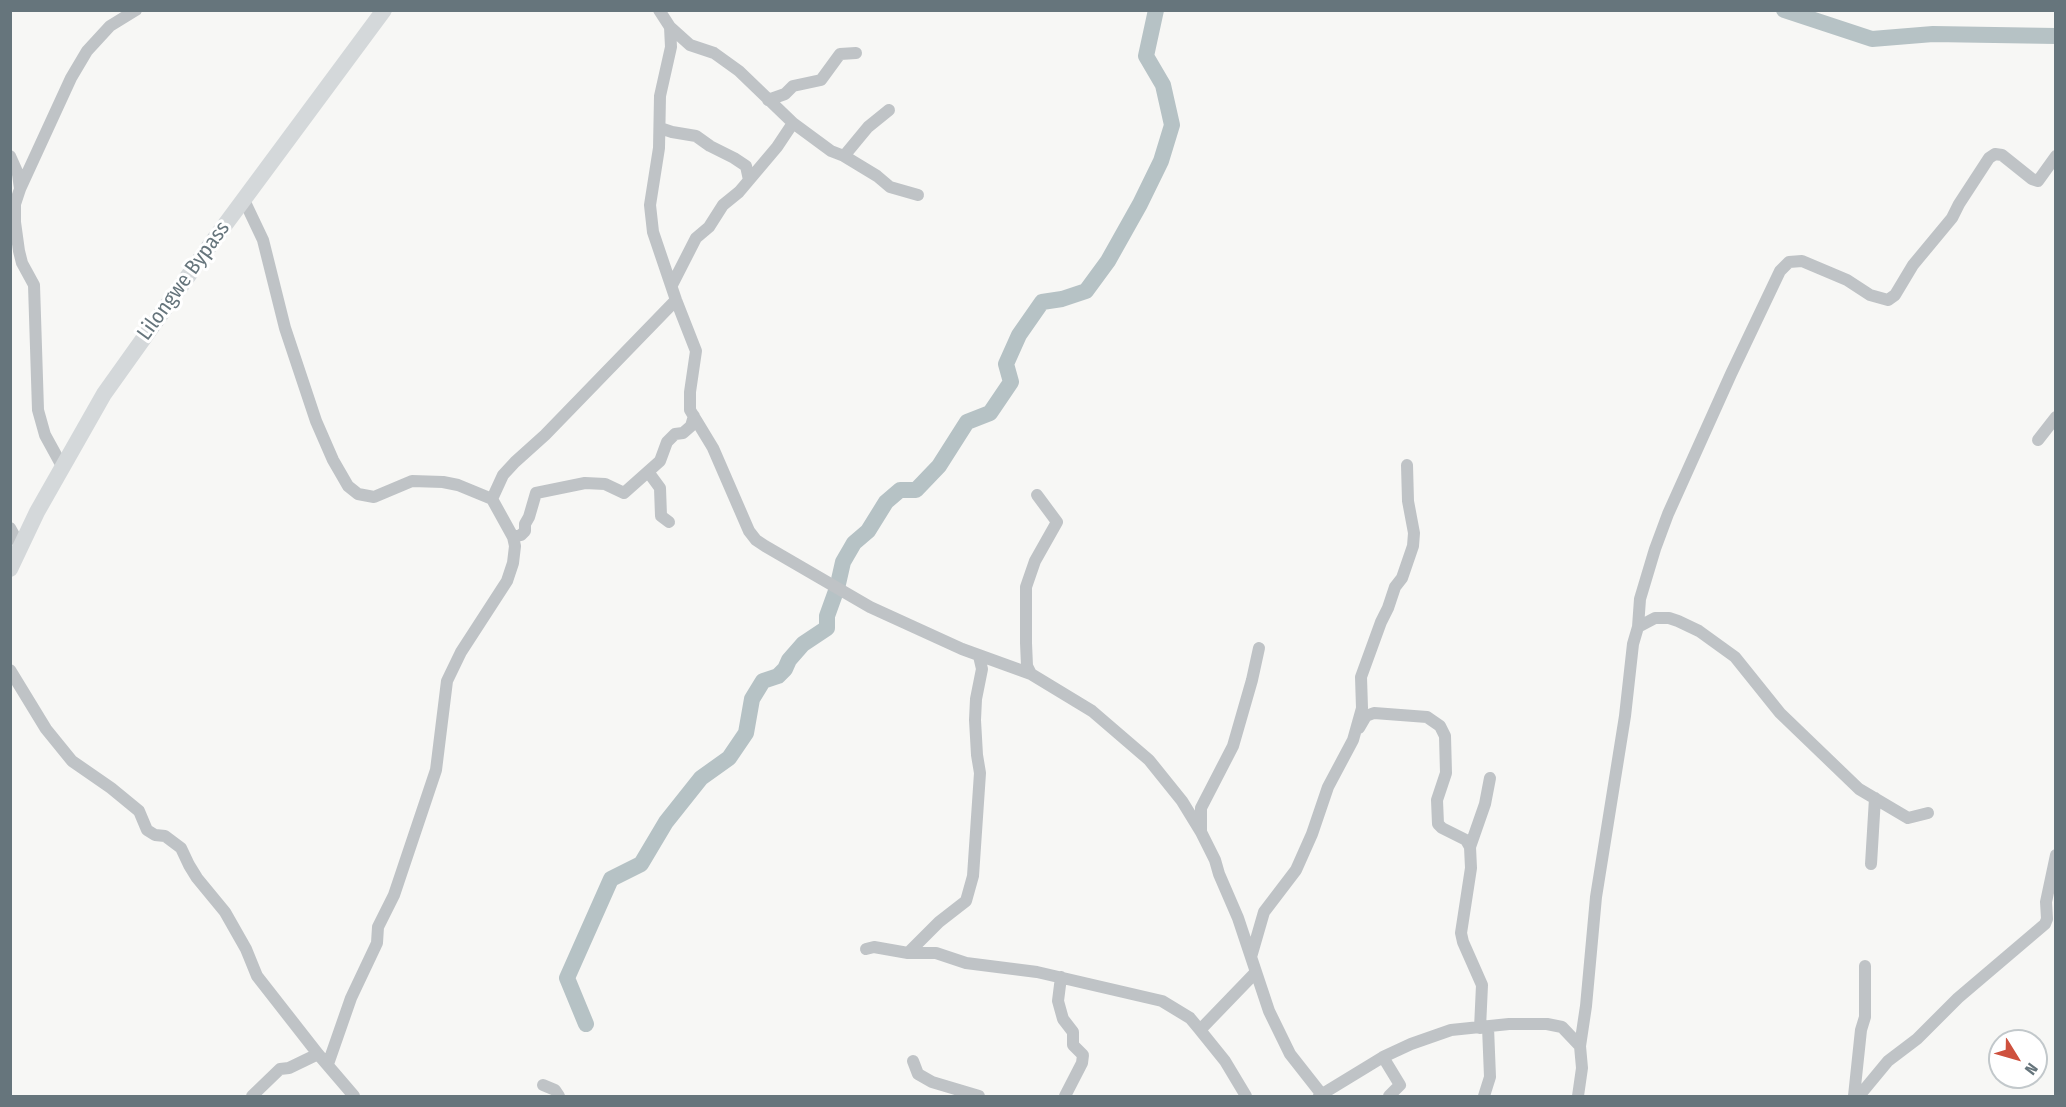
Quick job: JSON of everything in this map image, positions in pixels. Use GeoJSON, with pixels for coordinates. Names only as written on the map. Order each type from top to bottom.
{"type":"FeatureCollection","features":[{"type":"Feature","properties":{"kind":"main road","name":"Lilongwe Bypass"},"geometry":{"type":"LineString","coordinates":[[10,569],[62,466],[104,394],[384,10]]}},
{"type":"Feature","properties":{"kind":"street"},"geometry":{"type":"LineString","coordinates":[[62,466],[45,435],[38,410],[34,285],[22,263],[15,222],[15,204],[71,78],[87,51],[110,26],[136,10]]}},
{"type":"Feature","properties":{"kind":"street"},"geometry":{"type":"LineString","coordinates":[[659,10],[670,27],[690,45],[714,53],[725,60],[756,85],[768,100],[793,123],[831,151],[844,156],[877,176],[890,187],[918,195]]}},
{"type":"Feature","properties":{"kind":"street"},"geometry":{"type":"LineString","coordinates":[[670,27],[671,47],[660,96],[660,128],[650,205],[654,232],[676,300],[696,351],[690,410],[713,448],[749,531],[756,540],[870,607],[979,656],[1031,674],[1092,711],[1133,745],[1168,781],[1201,832],[1238,918],[1269,1011],[1290,1054],[1321,1096],[1383,1057],[1451,1030],[1527,1023],[1555,1025],[1562,1027],[1580,1046]]}},
{"type":"Feature","properties":{"kind":"street"},"geometry":{"type":"LineString","coordinates":[[768,100],[785,94],[793,86],[821,80],[840,54],[856,53]]}},
{"type":"Feature","properties":{"kind":"street"},"geometry":{"type":"LineString","coordinates":[[844,156],[868,127],[889,110]]}},
{"type":"Feature","properties":{"kind":"street"},"geometry":{"type":"LineString","coordinates":[[672,285],[696,238],[709,227],[723,205],[739,192],[793,123]]}},
{"type":"Feature","properties":{"kind":"street"},"geometry":{"type":"LineString","coordinates":[[660,128],[696,135],[710,146],[746,166],[749,180]]}},
{"type":"Feature","properties":{"kind":"street"},"geometry":{"type":"LineString","coordinates":[[1578,1096],[1582,1068],[1580,1046],[1596,897],[1625,716],[1640,599],[1668,514],[1731,374],[1784,265],[1789,262],[1802,261],[1847,280],[1870,295],[1887,300],[1895,295],[1913,265],[1952,218],[1989,158],[1995,154],[2002,155],[2032,179],[2038,181],[2055,156]]}},
{"type":"Feature","properties":{"kind":"street"},"geometry":{"type":"LineString","coordinates":[[10,156],[18,174],[20,189]]}},
{"type":"Feature","properties":{"kind":"street"},"geometry":{"type":"LineString","coordinates":[[244,200],[263,240],[285,328],[316,421],[333,460],[348,486],[358,494],[374,497],[412,481],[443,482],[492,499],[513,537],[515,546],[507,582],[461,652],[447,681],[436,770],[394,895],[378,927],[377,943],[351,998],[328,1064]]}},
{"type":"Feature","properties":{"kind":"street"},"geometry":{"type":"LineString","coordinates":[[492,499],[502,475],[508,468],[544,435],[676,300]]}},
{"type":"Feature","properties":{"kind":"street"},"geometry":{"type":"LineString","coordinates":[[513,537],[525,531],[525,524],[530,518],[536,493],[585,483],[605,484],[624,493],[660,461],[667,442],[675,434],[683,433],[691,426],[694,416]]}},
{"type":"Feature","properties":{"kind":"street"},"geometry":{"type":"LineString","coordinates":[[2038,440],[2055,417]]}},
{"type":"Feature","properties":{"kind":"street"},"geometry":{"type":"LineString","coordinates":[[1353,740],[1362,708],[1361,677],[1413,546],[1414,533],[1408,501],[1407,465]]}},
{"type":"Feature","properties":{"kind":"street"},"geometry":{"type":"LineString","coordinates":[[649,472],[660,488],[661,516],[669,522]]}},
{"type":"Feature","properties":{"kind":"street"},"geometry":{"type":"LineString","coordinates":[[1031,674],[1027,666],[1026,587],[1035,561],[1057,522],[1037,495]]}},
{"type":"Feature","properties":{"kind":"street"},"geometry":{"type":"LineString","coordinates":[[10,528],[20,546]]}},
{"type":"Feature","properties":{"kind":"street"},"geometry":{"type":"LineString","coordinates":[[1638,627],[1655,618],[1669,618],[1699,631],[1735,657],[1780,714],[1859,789],[1908,818],[1928,813]]}},
{"type":"Feature","properties":{"kind":"street"},"geometry":{"type":"LineString","coordinates":[[1201,832],[1201,808],[1233,746],[1259,648]]}},
{"type":"Feature","properties":{"kind":"street"},"geometry":{"type":"LineString","coordinates":[[908,953],[939,922],[966,901],[973,876],[980,773],[975,720],[976,699],[982,669],[979,656]]}},
{"type":"Feature","properties":{"kind":"street"},"geometry":{"type":"LineString","coordinates":[[10,670],[46,729],[72,761],[111,788],[139,812],[147,830],[155,835],[165,836],[181,848],[193,872],[225,912],[246,949],[257,976],[354,1096]]}},
{"type":"Feature","properties":{"kind":"street"},"geometry":{"type":"LineString","coordinates":[[1250,959],[1264,912],[1296,870],[1312,834],[1328,787],[1363,719],[1374,713],[1427,717],[1440,726],[1445,736],[1446,773],[1437,800],[1438,824],[1466,840],[1470,847]]}},
{"type":"Feature","properties":{"kind":"street"},"geometry":{"type":"LineString","coordinates":[[1484,1096],[1490,1077],[1482,985],[1461,933],[1471,868],[1470,847],[1485,804],[1491,778]]}},
{"type":"Feature","properties":{"kind":"street"},"geometry":{"type":"LineString","coordinates":[[1871,864],[1875,798]]}},
{"type":"Feature","properties":{"kind":"street"},"geometry":{"type":"LineString","coordinates":[[1859,1096],[1888,1061],[1917,1039],[1958,998],[2045,924],[2046,902],[2055,855]]}},
{"type":"Feature","properties":{"kind":"street"},"geometry":{"type":"LineString","coordinates":[[866,949],[874,947],[908,953],[936,953],[966,963],[1037,972],[1162,1001],[1190,1018],[1225,1061],[1245,1096]]}},
{"type":"Feature","properties":{"kind":"street"},"geometry":{"type":"LineString","coordinates":[[1854,1096],[1861,1030],[1866,1017],[1865,966]]}},
{"type":"Feature","properties":{"kind":"street"},"geometry":{"type":"LineString","coordinates":[[1200,1030],[1255,973]]}},
{"type":"Feature","properties":{"kind":"street"},"geometry":{"type":"LineString","coordinates":[[1061,977],[1058,1001],[1063,1019],[1073,1032],[1073,1045],[1083,1055],[1082,1063],[1065,1096]]}},
{"type":"Feature","properties":{"kind":"street"},"geometry":{"type":"LineString","coordinates":[[252,1096],[280,1069],[289,1068],[318,1054]]}},
{"type":"Feature","properties":{"kind":"street"},"geometry":{"type":"LineString","coordinates":[[1383,1057],[1400,1085],[1389,1096]]}},
{"type":"Feature","properties":{"kind":"street"},"geometry":{"type":"LineString","coordinates":[[913,1061],[918,1074],[932,1082],[979,1096]]}},
{"type":"Feature","properties":{"kind":"street"},"geometry":{"type":"LineString","coordinates":[[543,1085],[555,1090],[559,1096]]}},
{"type":"Feature","properties":{"kind":"waterway"},"geometry":{"type":"LineString","coordinates":[[838,584],[843,562],[854,543],[868,531],[886,502],[900,490],[916,490],[939,466],[967,422],[990,413],[1011,382],[1006,364],[1019,335],[1042,302],[1062,299],[1086,291],[1108,261],[1140,204],[1161,161],[1172,125],[1163,85],[1146,56],[1156,10]]}},
{"type":"Feature","properties":{"kind":"waterway"},"geometry":{"type":"LineString","coordinates":[[1784,10],[1872,39],[1933,34],[2056,36]]}},
{"type":"Feature","properties":{"kind":"waterway"},"geometry":{"type":"LineString","coordinates":[[586,1024],[567,978],[611,879],[641,864],[666,822],[701,778],[729,758],[746,733],[752,699],[763,681],[778,676],[803,644],[827,628],[827,616],[836,591]]}}]}
